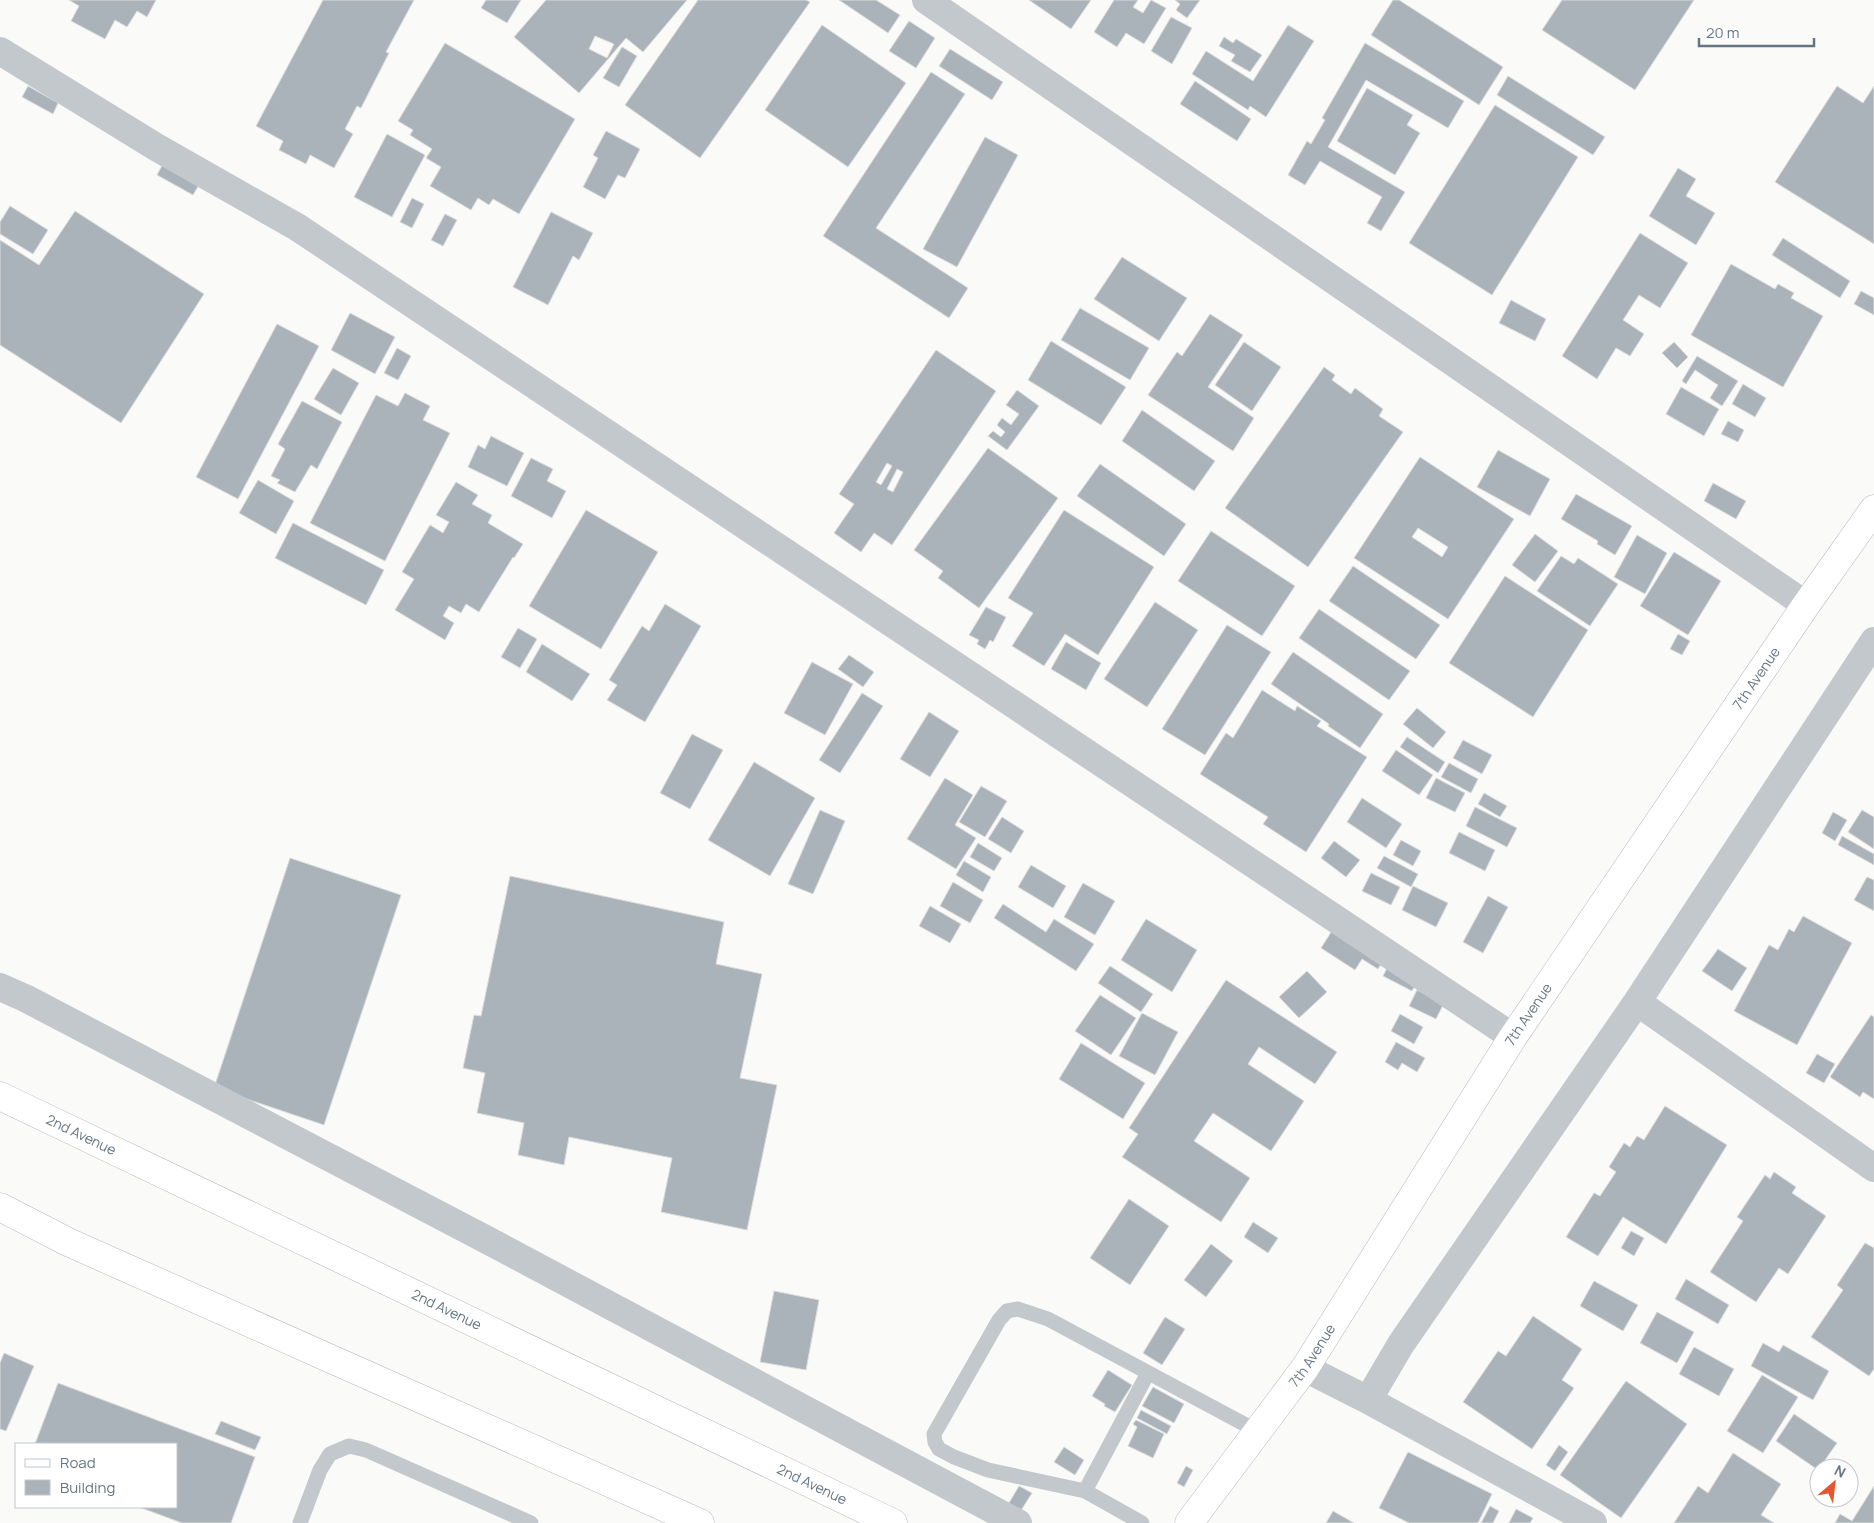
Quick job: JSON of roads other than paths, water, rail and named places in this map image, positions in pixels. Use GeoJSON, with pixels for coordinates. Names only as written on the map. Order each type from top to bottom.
{"type":"FeatureCollection","features":[{"type":"Feature","properties":{"kind":"street"},"geometry":{"type":"LineString","coordinates":[[926,0],[1806,604]]}},
{"type":"Feature","properties":{"kind":"street"},"geometry":{"type":"LineString","coordinates":[[0,51],[156,147],[297,227],[1513,1037]]}},
{"type":"Feature","properties":{"kind":"street","name":"7th Avenue"},"geometry":{"type":"LineString","coordinates":[[1189,1523],[1259,1432],[1305,1368],[1513,1037],[1806,604],[1874,509]]}},
{"type":"Feature","properties":{"kind":"street"},"geometry":{"type":"LineString","coordinates":[[1368,1400],[1401,1344],[1637,1002],[1874,641]]}},
{"type":"Feature","properties":{"kind":"street"},"geometry":{"type":"LineString","coordinates":[[0,987],[25,998],[471,1232],[1018,1523]]}},
{"type":"Feature","properties":{"kind":"street"},"geometry":{"type":"LineString","coordinates":[[1637,1002],[1874,1168]]}},
{"type":"Feature","properties":{"kind":"street","name":"2nd Avenue"},"geometry":{"type":"LineString","coordinates":[[0,1096],[893,1523]]}},
{"type":"Feature","properties":{"kind":"street"},"geometry":{"type":"LineString","coordinates":[[0,1208],[68,1242],[700,1523]]}},
{"type":"Feature","properties":{"kind":"street"},"geometry":{"type":"LineString","coordinates":[[1305,1368],[1368,1400],[1593,1523]]}},
{"type":"Feature","properties":{"kind":"lane"},"geometry":{"type":"LineString","coordinates":[[1142,1523],[1085,1491],[988,1470],[939,1449],[935,1442],[934,1434],[999,1320],[1007,1311],[1018,1309],[1048,1319],[1259,1432]]}},
{"type":"Feature","properties":{"kind":"lane"},"geometry":{"type":"LineString","coordinates":[[1085,1491],[1148,1373]]}},
{"type":"Feature","properties":{"kind":"lane"},"geometry":{"type":"LineString","coordinates":[[300,1523],[320,1470],[330,1454],[349,1446],[366,1450],[531,1523]]}},
{"type":"Feature","properties":{"kind":"lane"},"geometry":{"type":"LineString","coordinates":[[925,1474],[939,1449]]}}]}
